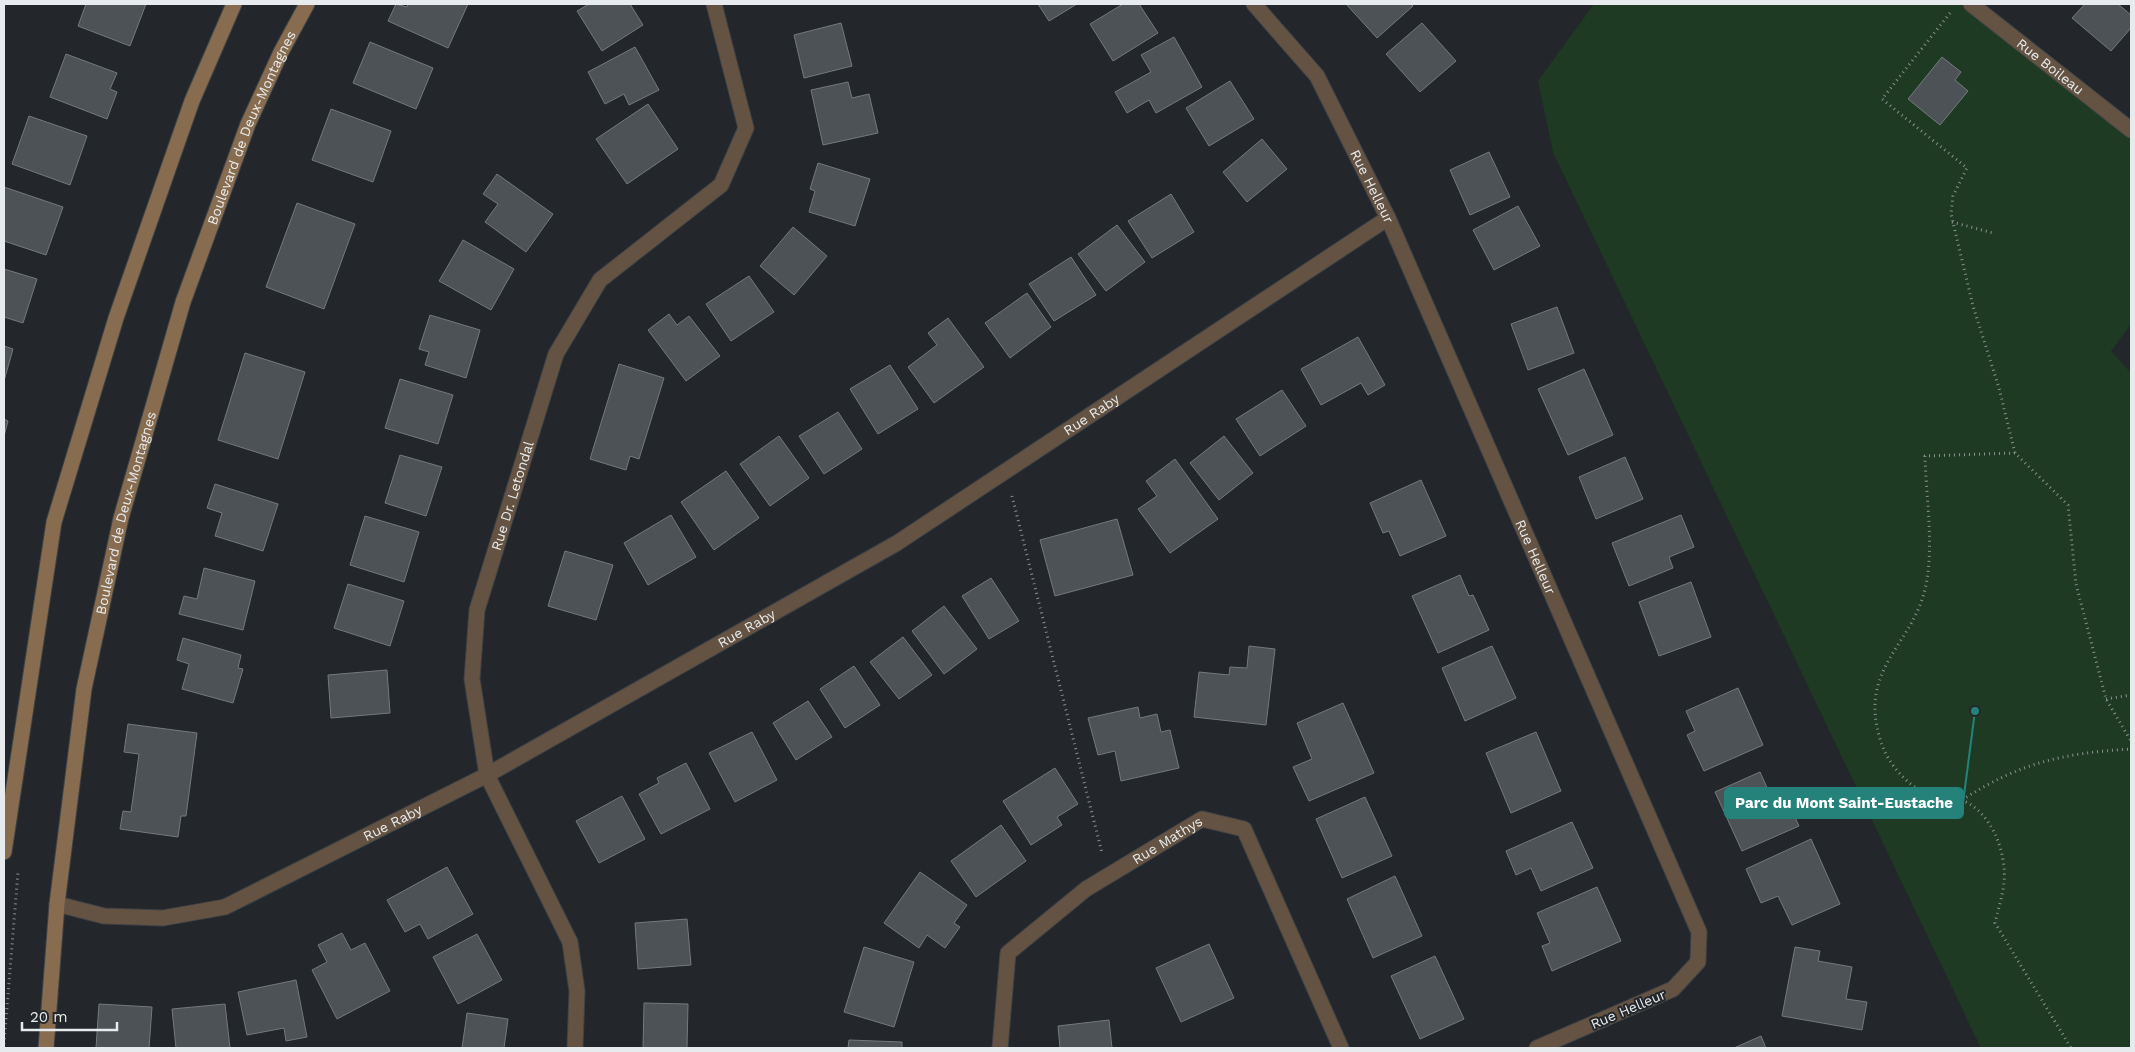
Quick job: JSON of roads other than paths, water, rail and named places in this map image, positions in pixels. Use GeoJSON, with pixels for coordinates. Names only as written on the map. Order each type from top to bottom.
{"type":"FeatureCollection","features":[{"type":"Feature","properties":{"kind":"street"},"geometry":{"type":"LineString","coordinates":[[4,852],[54,522],[123,299],[192,101],[234,4]]}},
{"type":"Feature","properties":{"kind":"street","name":"Boulevard de Deux-Montagnes"},"geometry":{"type":"LineString","coordinates":[[46,1048],[57,904],[84,689],[121,518],[151,407],[183,302],[248,124],[281,52],[307,4]]}},
{"type":"Feature","properties":{"kind":"street","name":"Rue Dr. Letondal"},"geometry":{"type":"LineString","coordinates":[[575,1048],[577,991],[570,942],[488,775],[472,679],[477,610],[556,354],[600,280],[721,185],[746,128],[714,4]]}},
{"type":"Feature","properties":{"kind":"street","name":"Rue Helleur"},"geometry":{"type":"LineString","coordinates":[[1254,4],[1317,76],[1388,218],[1699,932],[1698,962],[1673,989],[1537,1048]]}},
{"type":"Feature","properties":{"kind":"street","name":"Rue Boileau"},"geometry":{"type":"LineString","coordinates":[[1971,4],[2131,130]]}},
{"type":"Feature","properties":{"kind":"street","name":"Rue Raby"},"geometry":{"type":"LineString","coordinates":[[57,904],[104,916],[163,918],[225,907],[488,775],[897,543],[1388,218]]}},
{"type":"Feature","properties":{"kind":"street","name":"Rue Mathys"},"geometry":{"type":"LineString","coordinates":[[1000,1048],[1008,952],[1086,889],[1202,820],[1244,829],[1341,1048]]}},
{"type":"Feature","properties":{"kind":"place","name":"Parc du Mont Saint-Eustache"},"geometry":{"type":"Point","coordinates":[1975,711]}}]}
